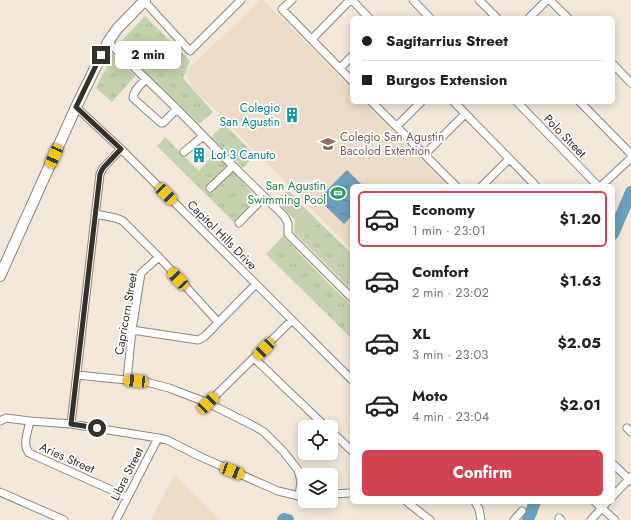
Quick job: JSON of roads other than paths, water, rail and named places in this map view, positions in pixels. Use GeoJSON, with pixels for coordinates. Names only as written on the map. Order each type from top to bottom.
{"type":"FeatureCollection","features":[{"type":"Feature","properties":{"kind":"main road"},"geometry":{"type":"LineString","coordinates":[[0,276],[76,107],[108,42],[144,1]]}},
{"type":"Feature","properties":{"kind":"street"},"geometry":{"type":"LineString","coordinates":[[144,1],[190,50],[241,0]]}},
{"type":"Feature","properties":{"kind":"street"},"geometry":{"type":"LineString","coordinates":[[292,0],[282,10],[350,79]]}},
{"type":"Feature","properties":{"kind":"street"},"geometry":{"type":"LineString","coordinates":[[312,39],[351,0],[367,16]]}},
{"type":"Feature","properties":{"kind":"street"},"geometry":{"type":"LineString","coordinates":[[413,0],[428,16]]}},
{"type":"Feature","properties":{"kind":"street"},"geometry":{"type":"LineString","coordinates":[[479,0],[495,16]]}},
{"type":"Feature","properties":{"kind":"street"},"geometry":{"type":"LineString","coordinates":[[531,16],[548,0],[566,16]]}},
{"type":"Feature","properties":{"kind":"street"},"geometry":{"type":"LineString","coordinates":[[108,42],[288,221],[288,232],[291,237],[350,296]]}},
{"type":"Feature","properties":{"kind":"street"},"geometry":{"type":"LineString","coordinates":[[340,68],[350,58]]}},
{"type":"Feature","properties":{"kind":"street"},"geometry":{"type":"LineString","coordinates":[[615,66],[631,83]]}},
{"type":"Feature","properties":{"kind":"street"},"geometry":{"type":"LineString","coordinates":[[146,79],[134,92],[133,98],[161,123],[163,123],[177,109]]}},
{"type":"Feature","properties":{"kind":"street"},"geometry":{"type":"LineString","coordinates":[[374,104],[454,184]]}},
{"type":"Feature","properties":{"kind":"street"},"geometry":{"type":"LineString","coordinates":[[397,126],[419,104]]}},
{"type":"Feature","properties":{"kind":"street"},"geometry":{"type":"LineString","coordinates":[[456,104],[534,184]]}},
{"type":"Feature","properties":{"kind":"street","name":"Polo Street"},"geometry":{"type":"LineString","coordinates":[[519,104],[598,184]]}},
{"type":"Feature","properties":{"kind":"street"},"geometry":{"type":"LineString","coordinates":[[582,104],[631,154]]}},
{"type":"Feature","properties":{"kind":"street","name":"Capitol Hills Drive"},"geometry":{"type":"LineString","coordinates":[[76,107],[121,149],[255,285],[350,378]]}},
{"type":"Feature","properties":{"kind":"street"},"geometry":{"type":"LineString","coordinates":[[425,154],[465,114]]}},
{"type":"Feature","properties":{"kind":"street"},"geometry":{"type":"LineString","coordinates":[[184,152],[203,136]]}},
{"type":"Feature","properties":{"kind":"street"},"geometry":{"type":"LineString","coordinates":[[71,424],[100,174],[103,168],[121,149]]}},
{"type":"Feature","properties":{"kind":"street"},"geometry":{"type":"LineString","coordinates":[[602,184],[631,158]]}},
{"type":"Feature","properties":{"kind":"street"},"geometry":{"type":"LineString","coordinates":[[484,184],[509,159]]}},
{"type":"Feature","properties":{"kind":"street"},"geometry":{"type":"LineString","coordinates":[[210,188],[233,166]]}},
{"type":"Feature","properties":{"kind":"street"},"geometry":{"type":"LineString","coordinates":[[239,223],[264,197]]}},
{"type":"Feature","properties":{"kind":"street"},"geometry":{"type":"LineString","coordinates":[[95,214],[116,218],[123,221],[218,322]]}},
{"type":"Feature","properties":{"kind":"street","name":"Capricorn Street"},"geometry":{"type":"LineString","coordinates":[[127,380],[132,330],[142,273],[158,258]]}},
{"type":"Feature","properties":{"kind":"street"},"geometry":{"type":"LineString","coordinates":[[132,330],[198,340],[204,337],[255,285]]}},
{"type":"Feature","properties":{"kind":"street"},"geometry":{"type":"LineString","coordinates":[[208,403],[292,320]]}},
{"type":"Feature","properties":{"kind":"street"},"geometry":{"type":"LineString","coordinates":[[255,358],[319,420]]}},
{"type":"Feature","properties":{"kind":"street"},"geometry":{"type":"LineString","coordinates":[[77,375],[146,382],[169,388],[208,403],[264,432],[283,451],[298,470]]}},
{"type":"Feature","properties":{"kind":"street"},"geometry":{"type":"LineString","coordinates":[[0,421],[6,418],[71,424],[167,440],[200,457],[278,491],[298,495]]}},
{"type":"Feature","properties":{"kind":"street","name":"Aries Street"},"geometry":{"type":"LineString","coordinates":[[30,421],[25,446],[29,453],[127,497]]}},
{"type":"Feature","properties":{"kind":"street","name":"Libra Street"},"geometry":{"type":"LineString","coordinates":[[116,520],[158,438]]}},
{"type":"Feature","properties":{"kind":"street"},"geometry":{"type":"LineString","coordinates":[[338,438],[350,449]]}},
{"type":"Feature","properties":{"kind":"street"},"geometry":{"type":"LineString","coordinates":[[615,466],[630,479],[615,494]]}},
{"type":"Feature","properties":{"kind":"street"},"geometry":{"type":"LineString","coordinates":[[0,492],[64,520]]}},
{"type":"Feature","properties":{"kind":"street"},"geometry":{"type":"LineString","coordinates":[[338,494],[350,493]]}},
{"type":"Feature","properties":{"kind":"street"},"geometry":{"type":"LineString","coordinates":[[410,504],[430,520]]}},
{"type":"Feature","properties":{"kind":"street"},"geometry":{"type":"LineString","coordinates":[[476,504],[479,509],[481,520]]}},
{"type":"Feature","properties":{"kind":"street"},"geometry":{"type":"LineString","coordinates":[[597,504],[615,520]]}},
{"type":"Feature","properties":{"kind":"street"},"geometry":{"type":"LineString","coordinates":[[591,520],[605,504]]}},
{"type":"Feature","properties":{"kind":"street"},"geometry":{"type":"LineString","coordinates":[[514,520],[522,511]]}},
{"type":"Feature","properties":{"kind":"water","name":"San Agustin Swimming Pool"},"geometry":{"type":"Polygon","coordinates":[[[347,170],[361,184],[350,184],[350,218],[344,224],[318,199],[347,170]]]}},
{"type":"Feature","properties":{"kind":"waterway"},"geometry":{"type":"LineString","coordinates":[[615,229],[631,192]]}},
{"type":"Feature","properties":{"kind":"waterway"},"geometry":{"type":"LineString","coordinates":[[528,520],[534,504]]}},
{"type":"Feature","properties":{"kind":"waterway"},"geometry":{"type":"LineString","coordinates":[[283,520],[288,520]]}},
{"type":"Feature","properties":{"kind":"place","name":"Colegio San Agustin"},"geometry":{"type":"Point","coordinates":[292,115]}},
{"type":"Feature","properties":{"kind":"place","name":"Colegio San Agustin Bacolod Extention"},"geometry":{"type":"Point","coordinates":[328,144]}},
{"type":"Feature","properties":{"kind":"place","name":"Lot 3 Canuto"},"geometry":{"type":"Point","coordinates":[199,155]}},
{"type":"Feature","properties":{"kind":"place","name":"San Agustin Swimming Pool"},"geometry":{"type":"Point","coordinates":[338,193]}}]}
